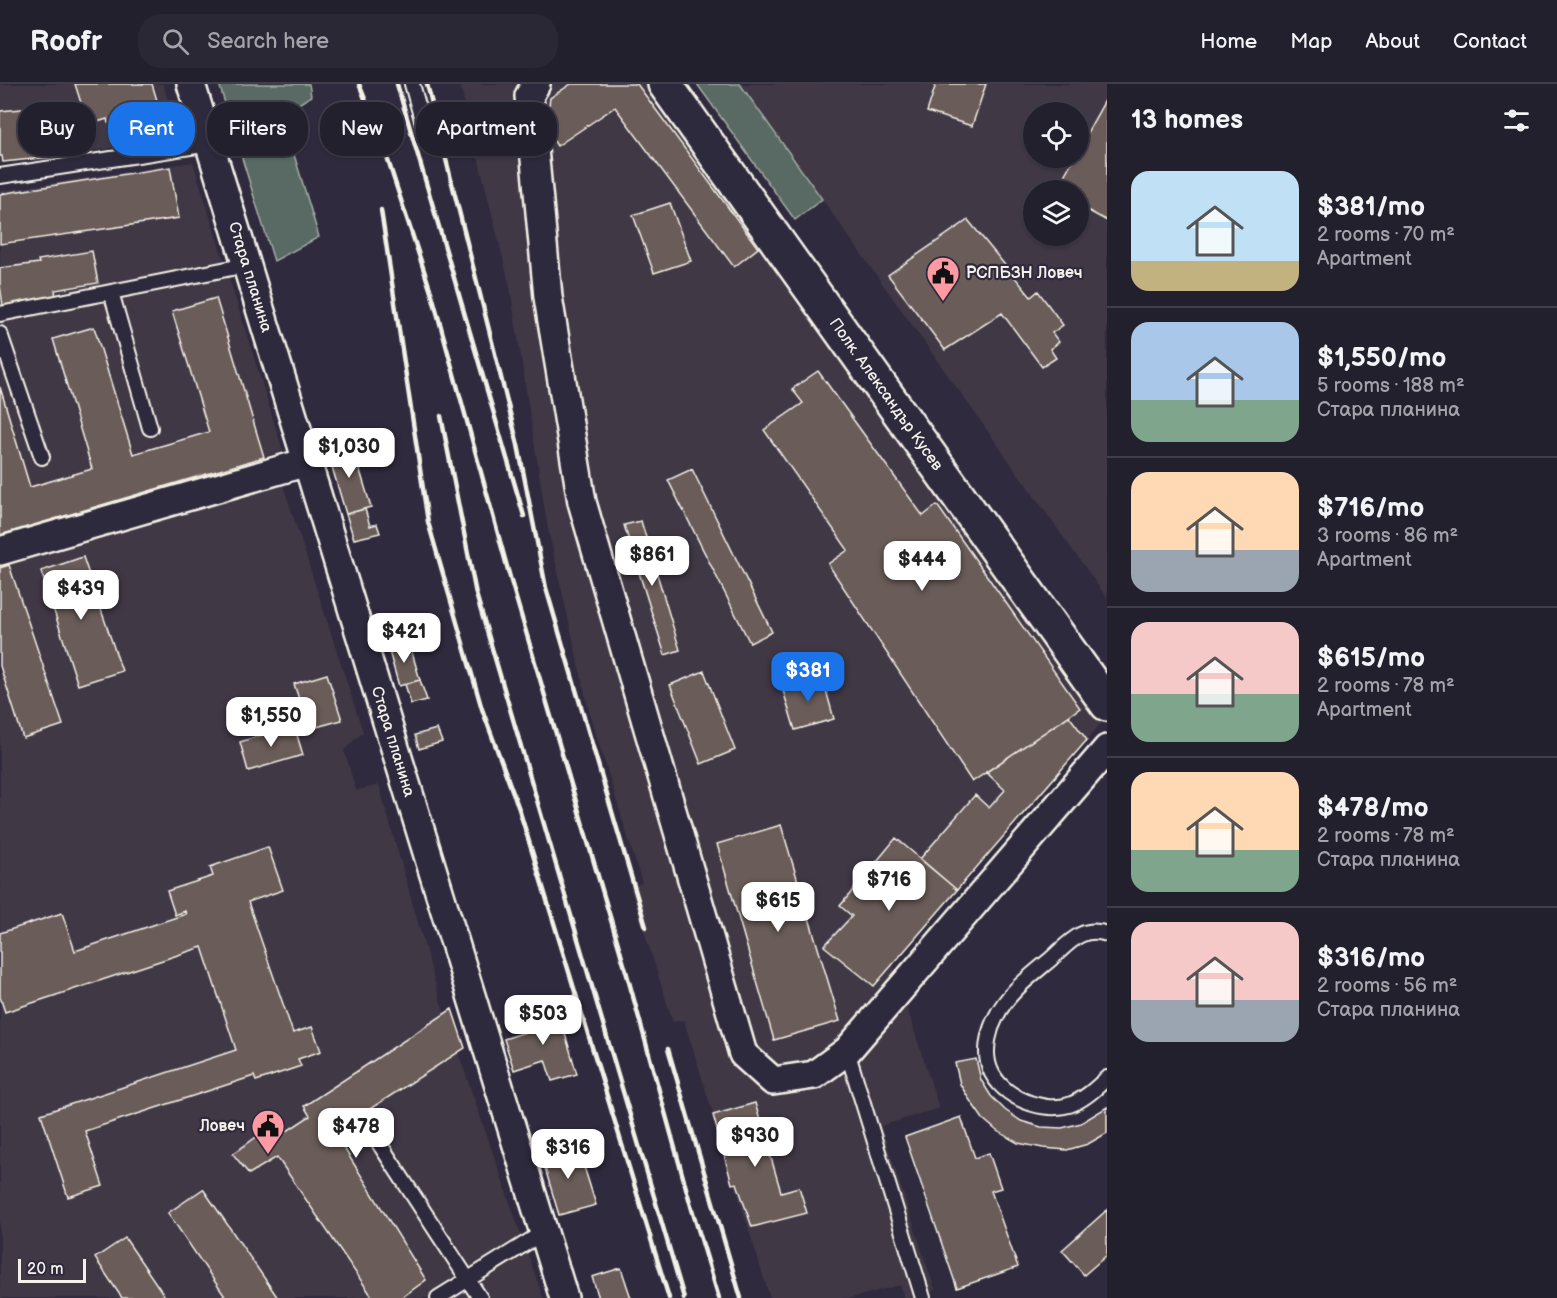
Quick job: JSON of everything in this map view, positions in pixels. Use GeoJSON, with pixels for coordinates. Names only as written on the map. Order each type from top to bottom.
{"type":"FeatureCollection","features":[{"type":"Feature","properties":{"kind":"street","name":"Стара планина"},"geometry":{"type":"LineString","coordinates":[[191,84],[207,135]]}},
{"type":"Feature","properties":{"kind":"street"},"geometry":{"type":"LineString","coordinates":[[536,84],[529,96],[548,297],[582,502],[743,1054],[773,1082],[814,1075],[847,1051],[1107,749]]}},
{"type":"Feature","properties":{"kind":"street","name":"Полк. Александър Кусев"},"geometry":{"type":"LineString","coordinates":[[665,84],[1107,702]]}},
{"type":"Feature","properties":{"kind":"street","name":"Стара планина"},"geometry":{"type":"LineString","coordinates":[[214,156],[564,1298]]}},
{"type":"Feature","properties":{"kind":"street"},"geometry":{"type":"LineString","coordinates":[[0,551],[307,462]]}},
{"type":"Feature","properties":{"kind":"lane"},"geometry":{"type":"LineString","coordinates":[[412,84],[417,102]]}},
{"type":"Feature","properties":{"kind":"lane"},"geometry":{"type":"LineString","coordinates":[[0,176],[207,144]]}},
{"type":"Feature","properties":{"kind":"lane"},"geometry":{"type":"LineString","coordinates":[[0,314],[247,265]]}},
{"type":"Feature","properties":{"kind":"lane"},"geometry":{"type":"LineString","coordinates":[[111,292],[150,429]]}},
{"type":"Feature","properties":{"kind":"lane"},"geometry":{"type":"LineString","coordinates":[[0,334],[42,457]]}},
{"type":"Feature","properties":{"kind":"lane"},"geometry":{"type":"LineString","coordinates":[[1107,934],[1099,931],[1080,934],[1009,995],[995,1018],[988,1041],[988,1063],[997,1082],[1014,1095],[1031,1104],[1049,1108],[1070,1105],[1087,1096],[1107,1078]]}},
{"type":"Feature","properties":{"kind":"lane"},"geometry":{"type":"LineString","coordinates":[[847,1051],[922,1298]]}},
{"type":"Feature","properties":{"kind":"lane"},"geometry":{"type":"LineString","coordinates":[[379,1143],[480,1298]]}},
{"type":"Feature","properties":{"kind":"lane"},"geometry":{"type":"LineString","coordinates":[[438,1298],[544,1232]]}},
{"type":"Feature","properties":{"kind":"shaded area"},"geometry":{"type":"Polygon","coordinates":[[[0,84],[163,84],[169,102],[108,102],[108,148],[96,150],[96,102],[18,102],[18,156],[55,156],[0,164],[0,84]]]}},
{"type":"Feature","properties":{"kind":"shaded area"},"geometry":{"type":"Polygon","coordinates":[[[460,84],[647,84],[1105,719],[893,964],[939,1108],[881,1126],[935,1290],[912,1298],[904,1298],[900,1285],[852,1298],[770,1298],[684,1020],[673,1022],[630,887],[642,883],[589,711],[547,524],[510,287],[478,156],[557,156],[557,102],[464,102],[460,84]]]}},
{"type":"Feature","properties":{"kind":"shaded area"},"geometry":{"type":"Polygon","coordinates":[[[740,84],[1107,84],[1107,598],[740,84]]]}},
{"type":"Feature","properties":{"kind":"shaded area"},"geometry":{"type":"Polygon","coordinates":[[[193,162],[283,451],[0,535],[0,191],[193,162]]]}},
{"type":"Feature","properties":{"kind":"shaded area"},"geometry":{"type":"Polygon","coordinates":[[[282,482],[363,732],[344,750],[356,791],[379,785],[439,997],[543,1298],[0,1298],[0,563],[282,482]]]}},
{"type":"Feature","properties":{"kind":"green space"},"geometry":{"type":"Polygon","coordinates":[[[219,84],[309,84],[311,96],[302,102],[225,102],[219,84]]]}},
{"type":"Feature","properties":{"kind":"green space"},"geometry":{"type":"Polygon","coordinates":[[[697,84],[740,84],[822,199],[795,220],[697,84]]]}},
{"type":"Feature","properties":{"kind":"green space"},"geometry":{"type":"Polygon","coordinates":[[[241,156],[294,156],[319,237],[274,261],[241,156]]]}},
{"type":"Feature","properties":{"kind":"building"},"geometry":{"type":"Polygon","coordinates":[[[75,84],[152,84],[157,102],[108,102],[108,123],[107,119],[96,122],[96,102],[81,102],[75,84]]]}},
{"type":"Feature","properties":{"kind":"building"},"geometry":{"type":"Polygon","coordinates":[[[571,84],[637,84],[758,248],[734,267],[615,107],[557,146],[557,102],[549,102],[550,98],[571,84]]]}},
{"type":"Feature","properties":{"kind":"building"},"geometry":{"type":"Polygon","coordinates":[[[936,84],[986,84],[972,126],[927,112],[936,84]]]}},
{"type":"Feature","properties":{"kind":"building"},"geometry":{"type":"Polygon","coordinates":[[[1107,97],[1107,221],[1089,211],[1089,180],[1062,180],[1068,168],[1089,168],[1089,129],[1107,97]]]}},
{"type":"Feature","properties":{"kind":"building"},"geometry":{"type":"Polygon","coordinates":[[[18,109],[18,156],[51,157],[3,162],[0,156],[0,111],[18,109]]]}},
{"type":"Feature","properties":{"kind":"building"},"geometry":{"type":"Polygon","coordinates":[[[170,167],[179,218],[0,244],[0,194],[170,167]]]}},
{"type":"Feature","properties":{"kind":"building"},"geometry":{"type":"Polygon","coordinates":[[[670,203],[691,261],[654,273],[633,215],[670,203]]]}},
{"type":"Feature","properties":{"kind":"building"},"geometry":{"type":"Polygon","coordinates":[[[968,220],[1031,297],[1038,291],[1063,325],[1052,333],[1059,342],[1050,349],[1056,358],[1042,367],[1002,313],[945,350],[888,275],[968,220]]]}},
{"type":"Feature","properties":{"kind":"building"},"geometry":{"type":"Polygon","coordinates":[[[92,251],[98,283],[55,290],[56,297],[3,306],[0,268],[39,263],[38,260],[92,251]]]}},
{"type":"Feature","properties":{"kind":"building"},"geometry":{"type":"Polygon","coordinates":[[[216,298],[264,457],[0,535],[0,387],[30,487],[92,469],[53,339],[94,327],[133,454],[209,432],[172,311],[216,298]]]}},
{"type":"Feature","properties":{"kind":"building"},"geometry":{"type":"Polygon","coordinates":[[[818,371],[923,516],[937,505],[1080,708],[972,782],[828,564],[848,550],[764,430],[803,403],[792,389],[818,371]]]}},
{"type":"Feature","properties":{"kind":"building"},"geometry":{"type":"Polygon","coordinates":[[[352,444],[371,507],[346,514],[327,450],[352,444]]]}},
{"type":"Feature","properties":{"kind":"building"},"geometry":{"type":"Polygon","coordinates":[[[692,469],[772,632],[750,643],[668,480],[692,469]]]}},
{"type":"Feature","properties":{"kind":"building"},"geometry":{"type":"Polygon","coordinates":[[[365,509],[370,526],[377,524],[380,533],[354,539],[346,514],[365,509]]]}},
{"type":"Feature","properties":{"kind":"building"},"geometry":{"type":"Polygon","coordinates":[[[641,521],[680,650],[665,655],[624,525],[641,521]]]}},
{"type":"Feature","properties":{"kind":"building"},"geometry":{"type":"Polygon","coordinates":[[[83,557],[122,671],[78,685],[41,571],[83,557]]]}},
{"type":"Feature","properties":{"kind":"building"},"geometry":{"type":"Polygon","coordinates":[[[9,565],[63,725],[23,738],[0,666],[0,568],[9,565]]]}},
{"type":"Feature","properties":{"kind":"building"},"geometry":{"type":"Polygon","coordinates":[[[409,642],[420,680],[399,686],[388,648],[409,642]]]}},
{"type":"Feature","properties":{"kind":"building"},"geometry":{"type":"Polygon","coordinates":[[[704,671],[735,750],[701,764],[670,685],[704,671]]]}},
{"type":"Feature","properties":{"kind":"building"},"geometry":{"type":"Polygon","coordinates":[[[327,674],[342,720],[309,729],[294,684],[327,674]]]}},
{"type":"Feature","properties":{"kind":"building"},"geometry":{"type":"Polygon","coordinates":[[[822,676],[834,719],[795,730],[782,687],[822,676]]]}},
{"type":"Feature","properties":{"kind":"building"},"geometry":{"type":"Polygon","coordinates":[[[420,680],[427,700],[411,704],[405,684],[420,680]]]}},
{"type":"Feature","properties":{"kind":"building"},"geometry":{"type":"Polygon","coordinates":[[[1069,716],[1087,740],[957,890],[920,859],[975,795],[989,808],[1005,790],[986,772],[1069,716]]]}},
{"type":"Feature","properties":{"kind":"building"},"geometry":{"type":"Polygon","coordinates":[[[294,725],[303,755],[248,771],[240,742],[294,725]]]}},
{"type":"Feature","properties":{"kind":"building"},"geometry":{"type":"Polygon","coordinates":[[[437,729],[442,742],[419,749],[415,735],[437,729]]]}},
{"type":"Feature","properties":{"kind":"building"},"geometry":{"type":"Polygon","coordinates":[[[781,825],[840,1021],[774,1040],[717,844],[781,825]]]}},
{"type":"Feature","properties":{"kind":"building"},"geometry":{"type":"Polygon","coordinates":[[[896,838],[957,890],[874,986],[824,946],[852,916],[840,906],[896,838]]]}},
{"type":"Feature","properties":{"kind":"building"},"geometry":{"type":"Polygon","coordinates":[[[268,847],[283,890],[248,902],[293,1033],[312,1027],[321,1051],[298,1059],[301,1066],[256,1081],[254,1076],[85,1131],[103,1186],[68,1197],[41,1114],[236,1050],[202,947],[5,1012],[0,997],[0,933],[62,913],[75,951],[186,914],[185,911],[175,915],[167,891],[213,876],[210,867],[268,847]]]}},
{"type":"Feature","properties":{"kind":"building"},"geometry":{"type":"Polygon","coordinates":[[[557,1007],[577,1074],[552,1081],[545,1060],[514,1070],[504,1039],[535,1029],[530,1014],[557,1007]]]}},
{"type":"Feature","properties":{"kind":"building"},"geometry":{"type":"Polygon","coordinates":[[[452,1009],[465,1048],[334,1132],[426,1280],[401,1298],[373,1298],[277,1157],[249,1174],[233,1154],[270,1127],[278,1137],[310,1116],[304,1106],[452,1009]]]}},
{"type":"Feature","properties":{"kind":"building"},"geometry":{"type":"Polygon","coordinates":[[[976,1059],[981,1080],[991,1096],[1021,1121],[1041,1127],[1062,1128],[1081,1123],[1107,1107],[1107,1133],[1088,1144],[1067,1150],[1018,1143],[997,1131],[983,1119],[960,1084],[955,1063],[976,1059]]]}},
{"type":"Feature","properties":{"kind":"building"},"geometry":{"type":"Polygon","coordinates":[[[755,1103],[781,1192],[799,1187],[807,1213],[752,1227],[737,1183],[732,1184],[713,1115],[755,1103]]]}},
{"type":"Feature","properties":{"kind":"building"},"geometry":{"type":"Polygon","coordinates":[[[961,1117],[975,1158],[989,1153],[1001,1188],[991,1191],[1018,1267],[957,1288],[905,1137],[961,1117]]]}},
{"type":"Feature","properties":{"kind":"building"},"geometry":{"type":"Polygon","coordinates":[[[577,1144],[596,1205],[559,1215],[541,1155],[577,1144]]]}},
{"type":"Feature","properties":{"kind":"building"},"geometry":{"type":"Polygon","coordinates":[[[203,1189],[278,1298],[226,1298],[168,1213],[203,1189]]]}},
{"type":"Feature","properties":{"kind":"building"},"geometry":{"type":"Polygon","coordinates":[[[1107,1210],[1107,1255],[1084,1275],[1062,1250],[1107,1210]]]}},
{"type":"Feature","properties":{"kind":"building"},"geometry":{"type":"Polygon","coordinates":[[[125,1238],[166,1298],[122,1298],[95,1258],[125,1238]]]}},
{"type":"Feature","properties":{"kind":"building"},"geometry":{"type":"Polygon","coordinates":[[[621,1268],[631,1298],[599,1298],[592,1277],[621,1268]]]}},
{"type":"Feature","properties":{"kind":"railway"},"geometry":{"type":"LineString","coordinates":[[359,84],[380,136],[433,298],[511,581],[719,1298]]}},
{"type":"Feature","properties":{"kind":"railway"},"geometry":{"type":"LineString","coordinates":[[397,84],[524,516]]}},
{"type":"Feature","properties":{"kind":"railway"},"geometry":{"type":"LineString","coordinates":[[427,84],[518,445],[546,588],[646,927]]}},
{"type":"Feature","properties":{"kind":"railway"},"geometry":{"type":"LineString","coordinates":[[381,210],[428,522],[482,709],[519,809],[669,1298]]}},
{"type":"Feature","properties":{"kind":"railway"},"geometry":{"type":"LineString","coordinates":[[441,416],[476,594],[684,1298]]}},
{"type":"Feature","properties":{"kind":"railway"},"geometry":{"type":"LineString","coordinates":[[668,1049],[741,1298]]}},
{"type":"Feature","properties":{"kind":"place","name":"РСПБЗН Ловеч"},"geometry":{"type":"Point","coordinates":[943,302]}},
{"type":"Feature","properties":{"kind":"place","name":"Ловеч"},"geometry":{"type":"Point","coordinates":[268,1155]}}]}
